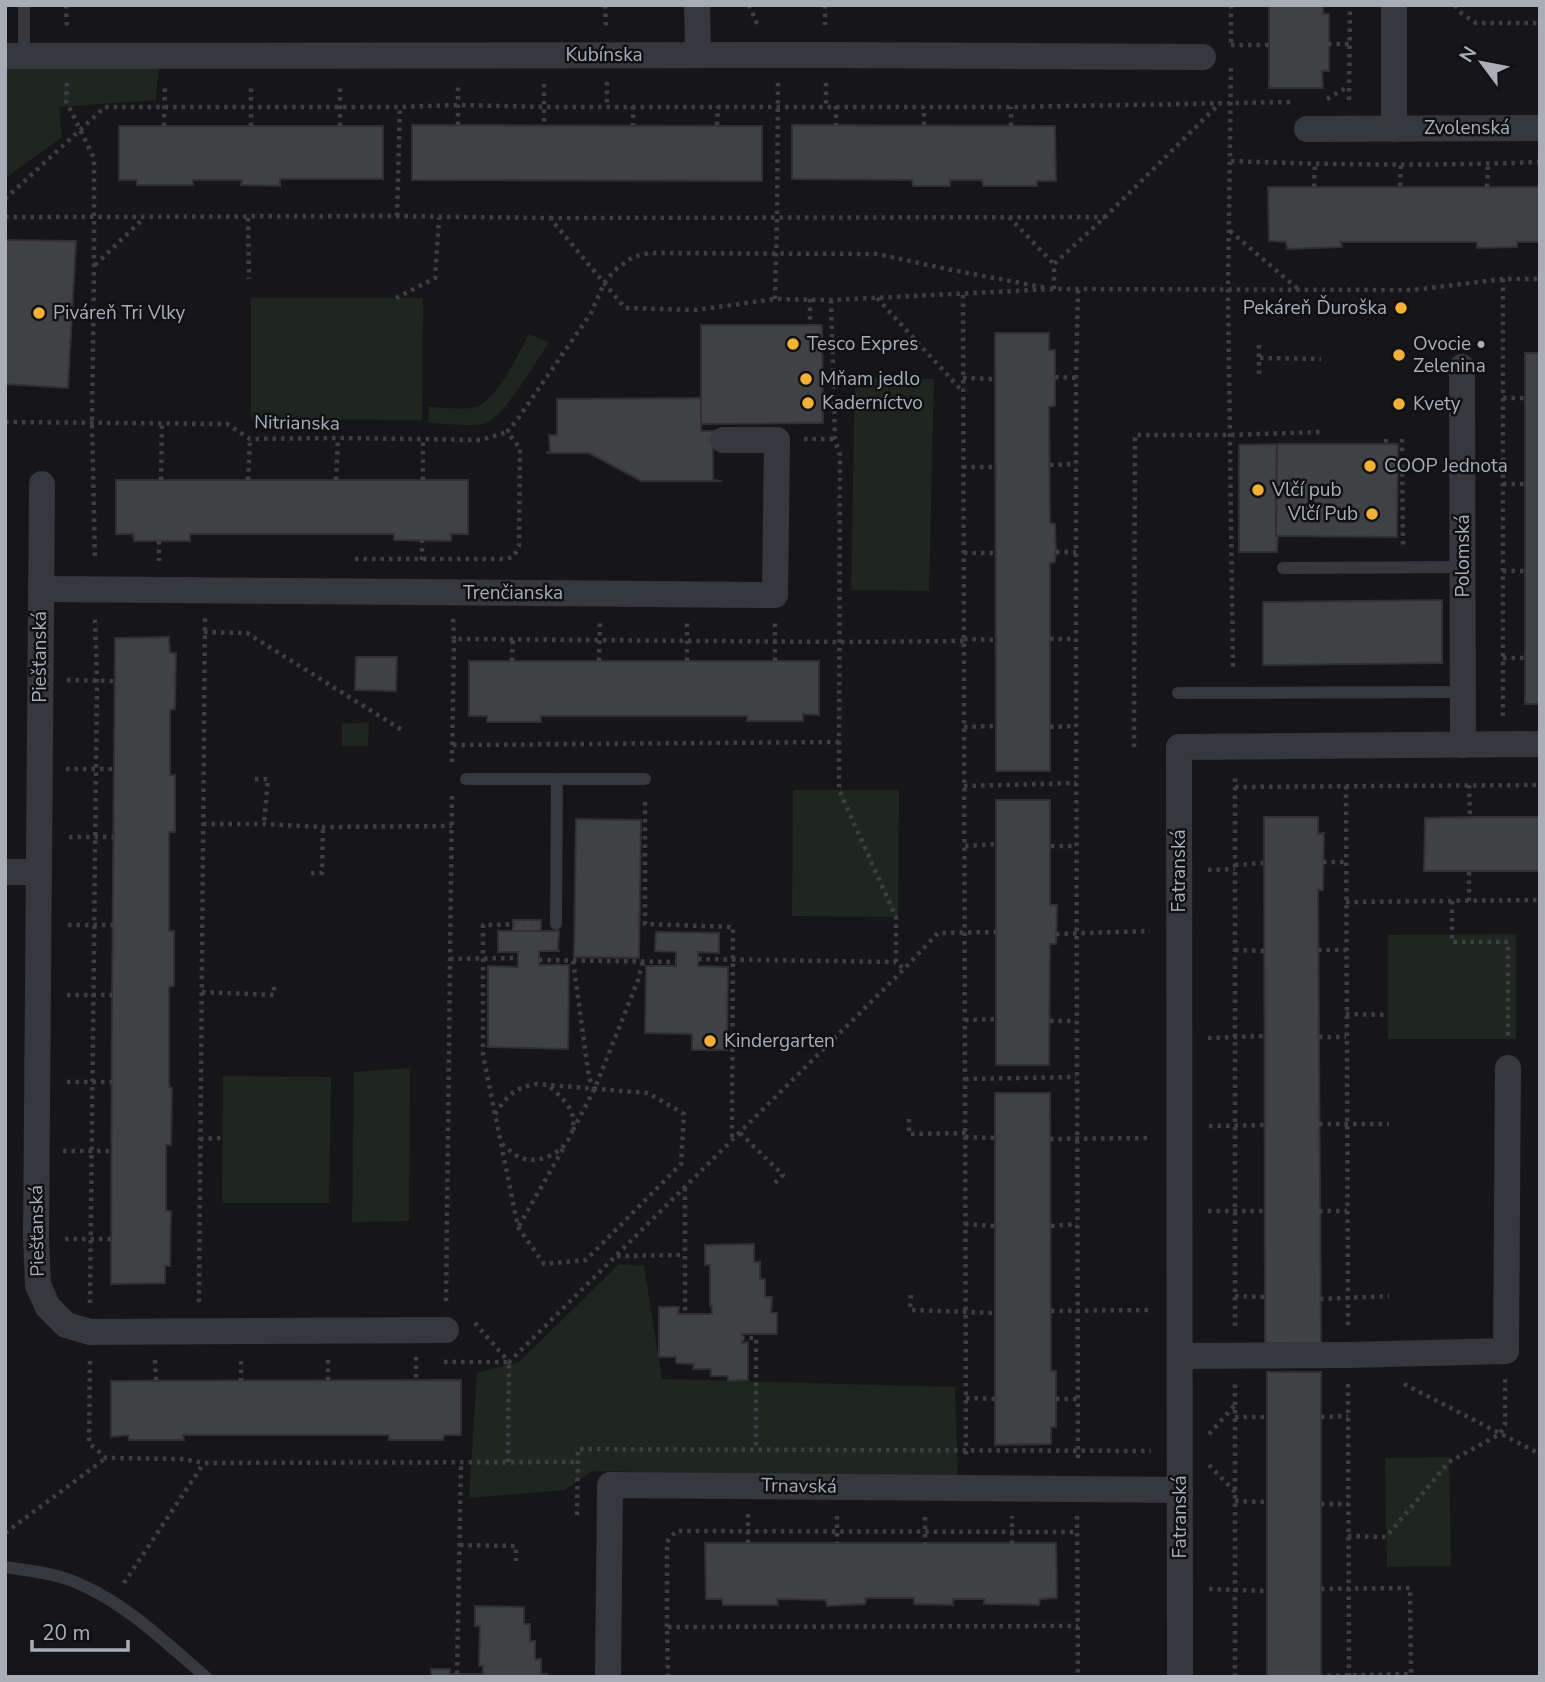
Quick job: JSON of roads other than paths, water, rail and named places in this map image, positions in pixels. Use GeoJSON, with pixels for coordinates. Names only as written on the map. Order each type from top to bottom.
{"type":"FeatureCollection","features":[{"type":"Feature","properties":{"kind":"street"},"geometry":{"type":"LineString","coordinates":[[697,5],[698,55]]}},
{"type":"Feature","properties":{"kind":"street"},"geometry":{"type":"LineString","coordinates":[[1394,5],[1394,129]]}},
{"type":"Feature","properties":{"kind":"street","name":"Kubínska"},"geometry":{"type":"LineString","coordinates":[[15,56],[1202,57]]}},
{"type":"Feature","properties":{"kind":"street","name":"Zvolenská"},"geometry":{"type":"LineString","coordinates":[[1307,129],[1540,128]]}},
{"type":"Feature","properties":{"kind":"street","name":"Polomská"},"geometry":{"type":"LineString","coordinates":[[1462,367],[1463,745]]}},
{"type":"Feature","properties":{"kind":"street","name":"Trenčianska"},"geometry":{"type":"LineString","coordinates":[[41,589],[775,595],[777,440],[723,440]]}},
{"type":"Feature","properties":{"kind":"street","name":"Piešťanská"},"geometry":{"type":"LineString","coordinates":[[42,484],[36,1239],[38,1285],[48,1307],[66,1325],[90,1332],[446,1330]]}},
{"type":"Feature","properties":{"kind":"street","name":"Fatranská"},"geometry":{"type":"LineString","coordinates":[[1180,1677],[1179,747],[1540,744]]}},
{"type":"Feature","properties":{"kind":"street"},"geometry":{"type":"LineString","coordinates":[[5,872],[39,872]]}},
{"type":"Feature","properties":{"kind":"street"},"geometry":{"type":"LineString","coordinates":[[1180,1356],[1506,1351],[1508,1068]]}},
{"type":"Feature","properties":{"kind":"street","name":"Trnavská"},"geometry":{"type":"LineString","coordinates":[[608,1677],[610,1485],[1180,1490]]}},
{"type":"Feature","properties":{"kind":"lane"},"geometry":{"type":"LineString","coordinates":[[15,56],[24,5]]}},
{"type":"Feature","properties":{"kind":"lane"},"geometry":{"type":"LineString","coordinates":[[1283,568],[1463,567]]}},
{"type":"Feature","properties":{"kind":"lane"},"geometry":{"type":"LineString","coordinates":[[1178,693],[1463,692]]}},
{"type":"Feature","properties":{"kind":"lane"},"geometry":{"type":"LineString","coordinates":[[467,779],[645,779]]}},
{"type":"Feature","properties":{"kind":"lane"},"geometry":{"type":"LineString","coordinates":[[556,923],[557,779]]}},
{"type":"Feature","properties":{"kind":"lane"},"geometry":{"type":"LineString","coordinates":[[5,1567],[83,1585],[128,1612],[206,1677]]}},
{"type":"Feature","properties":{"kind":"place","name":"Pekáreň Ďuroška"},"geometry":{"type":"Point","coordinates":[1401,308]}},
{"type":"Feature","properties":{"kind":"place","name":"Piváreň Tri Vlky"},"geometry":{"type":"Point","coordinates":[39,313]}},
{"type":"Feature","properties":{"kind":"place","name":"Tesco Expres"},"geometry":{"type":"Point","coordinates":[793,344]}},
{"type":"Feature","properties":{"kind":"place","name":"Ovocie • Zelenina"},"geometry":{"type":"Point","coordinates":[1399,355]}},
{"type":"Feature","properties":{"kind":"place","name":"Mňam jedlo"},"geometry":{"type":"Point","coordinates":[806,379]}},
{"type":"Feature","properties":{"kind":"place","name":"Kaderníctvo"},"geometry":{"type":"Point","coordinates":[808,403]}},
{"type":"Feature","properties":{"kind":"place","name":"Kvety"},"geometry":{"type":"Point","coordinates":[1399,404]}},
{"type":"Feature","properties":{"kind":"place","name":"COOP Jednota"},"geometry":{"type":"Point","coordinates":[1370,466]}},
{"type":"Feature","properties":{"kind":"place","name":"Vlčí pub"},"geometry":{"type":"Point","coordinates":[1258,490]}},
{"type":"Feature","properties":{"kind":"place","name":"Vlčí Pub"},"geometry":{"type":"Point","coordinates":[1372,514]}},
{"type":"Feature","properties":{"kind":"place","name":"Kindergarten"},"geometry":{"type":"Point","coordinates":[710,1041]}}]}
